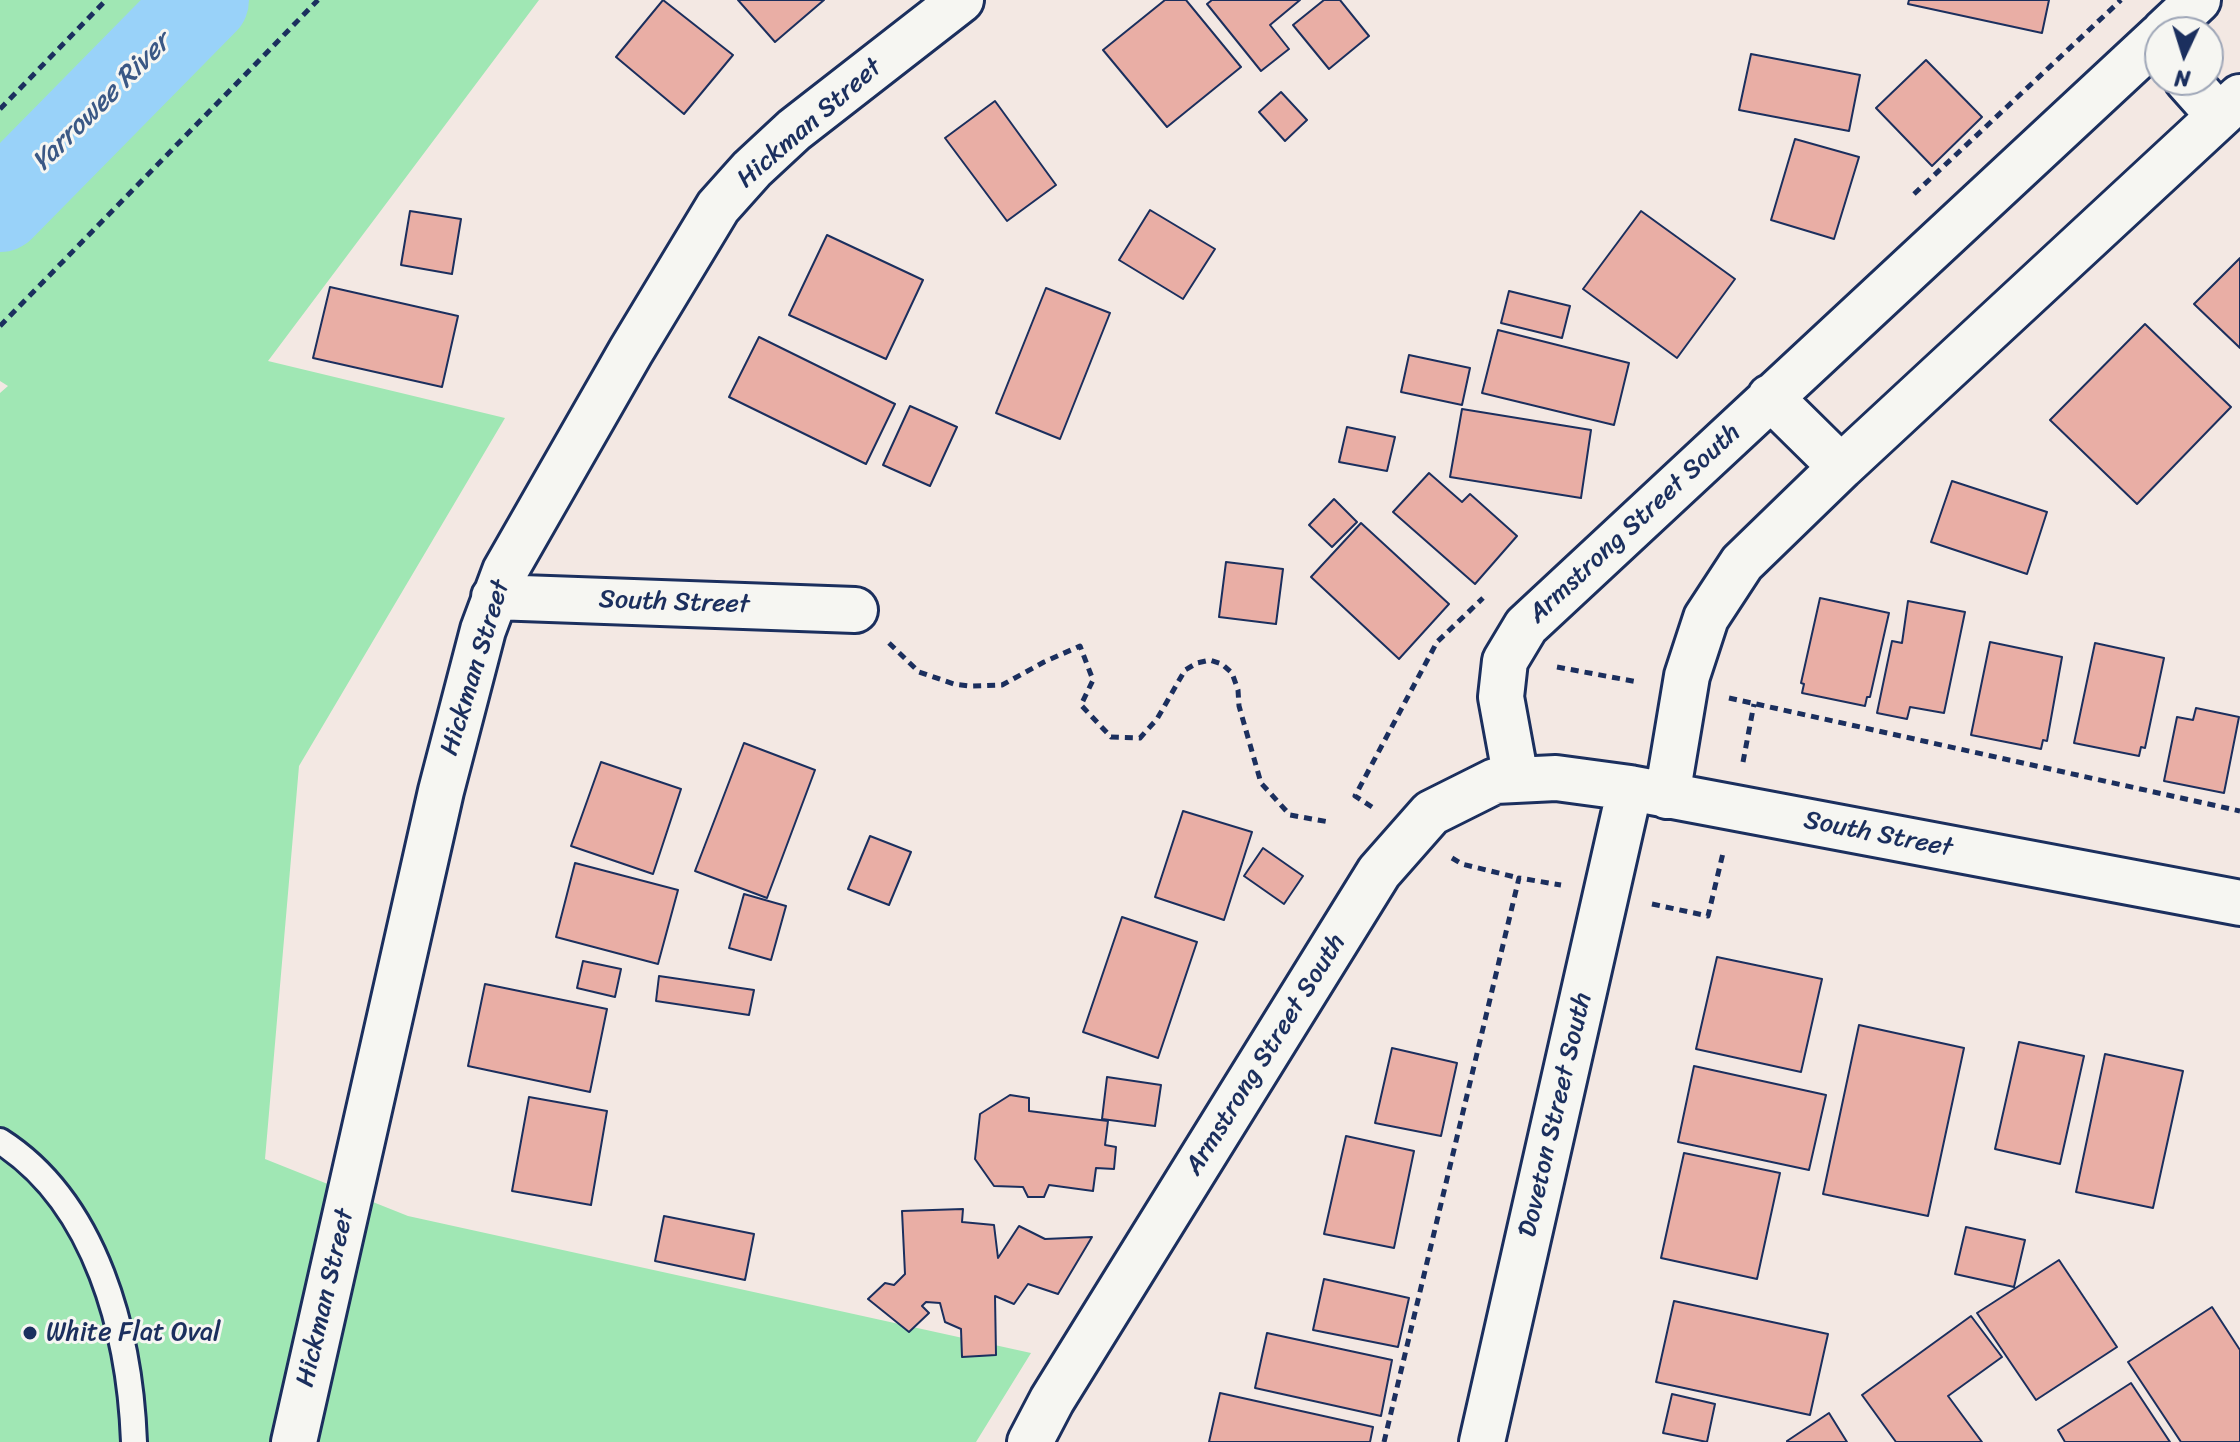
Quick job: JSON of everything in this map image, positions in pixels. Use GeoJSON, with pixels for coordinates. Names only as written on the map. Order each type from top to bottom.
{"type":"FeatureCollection","features":[{"type":"Feature","properties":{"kind":"street","name":"Hickman Street"},"geometry":{"type":"LineString","coordinates":[[294,1442],[441,791],[494,597],[517,548],[718,207],[752,169],[794,130],[961,0]]}},
{"type":"Feature","properties":{"kind":"street","name":"Armstrong Street South"},"geometry":{"type":"LineString","coordinates":[[2182,16],[2198,0]]}},
{"type":"Feature","properties":{"kind":"street","name":"Armstrong Street South"},"geometry":{"type":"LineString","coordinates":[[1030,1442],[1052,1400],[1379,872],[1431,813],[1495,781],[1516,779],[1501,697],[1505,661],[1526,626],[2144,54]]}},
{"type":"Feature","properties":{"kind":"street"},"geometry":{"type":"LineString","coordinates":[[1648,792],[1706,618],[1742,563],[1841,467],[2230,107],[2212,96]]}},
{"type":"Feature","properties":{"kind":"street"},"geometry":{"type":"LineString","coordinates":[[1770,397],[1841,467]]}},
{"type":"Feature","properties":{"kind":"street","name":"South Street"},"geometry":{"type":"LineString","coordinates":[[494,597],[855,610]]}},
{"type":"Feature","properties":{"kind":"street","name":"South Street"},"geometry":{"type":"LineString","coordinates":[[1516,779],[1556,778],[1648,792],[2240,903]]}},
{"type":"Feature","properties":{"kind":"street","name":"Doveton Street South"},"geometry":{"type":"LineString","coordinates":[[1482,1442],[1648,792]]}},
{"type":"Feature","properties":{"kind":"lane"},"geometry":{"type":"LineString","coordinates":[[0,1141],[52,1185],[77,1219],[94,1257],[105,1282],[121,1342],[133,1412],[134,1442]]}},
{"type":"Feature","properties":{"kind":"path"},"geometry":{"type":"LineString","coordinates":[[0,109],[106,0]]}},
{"type":"Feature","properties":{"kind":"path"},"geometry":{"type":"LineString","coordinates":[[0,326],[318,0]]}},
{"type":"Feature","properties":{"kind":"path"},"geometry":{"type":"LineString","coordinates":[[855,610],[919,672],[954,684],[1002,685],[1080,646],[1093,680],[1081,705],[1111,737],[1140,738],[1157,719],[1185,670],[1210,660],[1222,664],[1232,673],[1238,690],[1239,706],[1261,783],[1290,815],[1329,822]]}},
{"type":"Feature","properties":{"kind":"path"},"geometry":{"type":"LineString","coordinates":[[1548,664],[1644,683]]}},
{"type":"Feature","properties":{"kind":"path"},"geometry":{"type":"LineString","coordinates":[[1743,765],[1754,704],[2240,811]]}},
{"type":"Feature","properties":{"kind":"path"},"geometry":{"type":"LineString","coordinates":[[1645,902],[1708,916],[1724,848]]}},
{"type":"Feature","properties":{"kind":"path"},"geometry":{"type":"LineString","coordinates":[[1449,856],[1462,864],[1574,887]]}},
{"type":"Feature","properties":{"kind":"path"},"geometry":{"type":"LineString","coordinates":[[1384,1442],[1519,878]]}},
{"type":"Feature","properties":{"kind":"green space"},"geometry":{"type":"Polygon","coordinates":[[[0,0],[539,0],[268,361],[505,418],[299,766],[265,1159],[408,1216],[1031,1353],[976,1442],[0,1442],[0,393],[8,386],[0,381],[0,0]]]}},
{"type":"Feature","properties":{"kind":"building"},"geometry":{"type":"Polygon","coordinates":[[[663,0],[733,55],[684,114],[616,57],[663,0]]]}},
{"type":"Feature","properties":{"kind":"building"},"geometry":{"type":"Polygon","coordinates":[[[738,0],[824,0],[775,42],[738,0]]]}},
{"type":"Feature","properties":{"kind":"building"},"geometry":{"type":"Polygon","coordinates":[[[1165,0],[1186,0],[1241,67],[1167,127],[1103,50],[1165,0]]]}},
{"type":"Feature","properties":{"kind":"building"},"geometry":{"type":"Polygon","coordinates":[[[1212,0],[1300,0],[1270,25],[1289,49],[1261,71],[1207,4],[1212,0]]]}},
{"type":"Feature","properties":{"kind":"building"},"geometry":{"type":"Polygon","coordinates":[[[1324,0],[1340,0],[1369,36],[1329,69],[1293,25],[1324,0]]]}},
{"type":"Feature","properties":{"kind":"building"},"geometry":{"type":"Polygon","coordinates":[[[1909,0],[2049,0],[2042,33],[1908,4],[1909,0]]]}},
{"type":"Feature","properties":{"kind":"building"},"geometry":{"type":"Polygon","coordinates":[[[1751,54],[1860,75],[1849,131],[1739,110],[1751,54]]]}},
{"type":"Feature","properties":{"kind":"building"},"geometry":{"type":"Polygon","coordinates":[[[1926,60],[1982,117],[1932,166],[1876,108],[1926,60]]]}},
{"type":"Feature","properties":{"kind":"building"},"geometry":{"type":"Polygon","coordinates":[[[1281,92],[1307,120],[1285,141],[1259,112],[1281,92]]]}},
{"type":"Feature","properties":{"kind":"building"},"geometry":{"type":"Polygon","coordinates":[[[995,101],[1056,185],[1007,221],[945,138],[995,101]]]}},
{"type":"Feature","properties":{"kind":"building"},"geometry":{"type":"Polygon","coordinates":[[[1795,139],[1859,157],[1834,239],[1771,220],[1795,139]]]}},
{"type":"Feature","properties":{"kind":"building"},"geometry":{"type":"Polygon","coordinates":[[[1150,210],[1215,249],[1183,299],[1119,260],[1150,210]]]}},
{"type":"Feature","properties":{"kind":"building"},"geometry":{"type":"Polygon","coordinates":[[[410,211],[461,219],[452,274],[401,265],[410,211]]]}},
{"type":"Feature","properties":{"kind":"building"},"geometry":{"type":"Polygon","coordinates":[[[1641,211],[1735,279],[1677,358],[1583,289],[1641,211]]]}},
{"type":"Feature","properties":{"kind":"building"},"geometry":{"type":"Polygon","coordinates":[[[827,235],[923,280],[886,359],[789,315],[827,235]]]}},
{"type":"Feature","properties":{"kind":"building"},"geometry":{"type":"Polygon","coordinates":[[[2240,258],[2240,348],[2194,304],[2240,258]]]}},
{"type":"Feature","properties":{"kind":"building"},"geometry":{"type":"Polygon","coordinates":[[[330,287],[458,316],[442,387],[313,358],[330,287]]]}},
{"type":"Feature","properties":{"kind":"building"},"geometry":{"type":"Polygon","coordinates":[[[1046,288],[1110,313],[1060,439],[996,413],[1046,288]]]}},
{"type":"Feature","properties":{"kind":"building"},"geometry":{"type":"Polygon","coordinates":[[[1509,291],[1570,306],[1562,338],[1501,323],[1509,291]]]}},
{"type":"Feature","properties":{"kind":"building"},"geometry":{"type":"Polygon","coordinates":[[[2145,324],[2231,407],[2137,504],[2050,420],[2145,324]]]}},
{"type":"Feature","properties":{"kind":"building"},"geometry":{"type":"Polygon","coordinates":[[[1498,330],[1629,363],[1614,425],[1482,393],[1498,330]]]}},
{"type":"Feature","properties":{"kind":"building"},"geometry":{"type":"Polygon","coordinates":[[[759,337],[895,404],[866,464],[729,397],[759,337]]]}},
{"type":"Feature","properties":{"kind":"building"},"geometry":{"type":"Polygon","coordinates":[[[1409,355],[1470,368],[1462,405],[1401,392],[1409,355]]]}},
{"type":"Feature","properties":{"kind":"building"},"geometry":{"type":"Polygon","coordinates":[[[910,406],[957,427],[930,486],[883,465],[910,406]]]}},
{"type":"Feature","properties":{"kind":"building"},"geometry":{"type":"Polygon","coordinates":[[[1462,409],[1591,430],[1581,498],[1450,477],[1462,409]]]}},
{"type":"Feature","properties":{"kind":"building"},"geometry":{"type":"Polygon","coordinates":[[[1347,427],[1395,437],[1387,471],[1339,462],[1347,427]]]}},
{"type":"Feature","properties":{"kind":"building"},"geometry":{"type":"Polygon","coordinates":[[[1429,473],[1462,502],[1470,494],[1517,536],[1475,584],[1393,512],[1429,473]]]}},
{"type":"Feature","properties":{"kind":"building"},"geometry":{"type":"Polygon","coordinates":[[[1952,481],[2047,512],[2027,574],[1931,542],[1952,481]]]}},
{"type":"Feature","properties":{"kind":"building"},"geometry":{"type":"Polygon","coordinates":[[[1334,499],[1357,522],[1332,547],[1309,525],[1334,499]]]}},
{"type":"Feature","properties":{"kind":"building"},"geometry":{"type":"Polygon","coordinates":[[[1361,523],[1449,604],[1399,659],[1311,577],[1361,523]]]}},
{"type":"Feature","properties":{"kind":"building"},"geometry":{"type":"Polygon","coordinates":[[[1226,562],[1283,569],[1276,624],[1219,617],[1226,562]]]}},
{"type":"Feature","properties":{"kind":"building"},"geometry":{"type":"Polygon","coordinates":[[[1820,598],[1889,613],[1870,697],[1867,697],[1865,706],[1802,693],[1804,684],[1801,683],[1820,598]]]}},
{"type":"Feature","properties":{"kind":"building"},"geometry":{"type":"Polygon","coordinates":[[[1908,601],[1965,612],[1944,713],[1910,707],[1907,719],[1877,713],[1892,641],[1902,643],[1908,601]]]}},
{"type":"Feature","properties":{"kind":"building"},"geometry":{"type":"Polygon","coordinates":[[[1990,642],[2062,657],[2047,741],[2043,740],[2041,749],[1971,735],[1990,642]]]}},
{"type":"Feature","properties":{"kind":"building"},"geometry":{"type":"Polygon","coordinates":[[[2095,643],[2164,658],[2145,748],[2141,747],[2139,756],[2074,743],[2095,643]]]}},
{"type":"Feature","properties":{"kind":"building"},"geometry":{"type":"Polygon","coordinates":[[[2196,708],[2239,717],[2224,793],[2164,781],[2177,717],[2193,720],[2196,708]]]}},
{"type":"Feature","properties":{"kind":"building"},"geometry":{"type":"Polygon","coordinates":[[[744,743],[815,770],[767,898],[695,871],[744,743]]]}},
{"type":"Feature","properties":{"kind":"building"},"geometry":{"type":"Polygon","coordinates":[[[601,762],[681,789],[653,874],[571,846],[601,762]]]}},
{"type":"Feature","properties":{"kind":"building"},"geometry":{"type":"Polygon","coordinates":[[[1183,811],[1252,832],[1224,920],[1155,897],[1183,811]]]}},
{"type":"Feature","properties":{"kind":"building"},"geometry":{"type":"Polygon","coordinates":[[[870,836],[911,852],[889,905],[848,889],[870,836]]]}},
{"type":"Feature","properties":{"kind":"building"},"geometry":{"type":"Polygon","coordinates":[[[1263,848],[1303,876],[1284,904],[1244,876],[1263,848]]]}},
{"type":"Feature","properties":{"kind":"building"},"geometry":{"type":"Polygon","coordinates":[[[575,863],[678,890],[658,964],[556,937],[575,863]]]}},
{"type":"Feature","properties":{"kind":"building"},"geometry":{"type":"Polygon","coordinates":[[[744,894],[786,906],[771,960],[729,948],[744,894]]]}},
{"type":"Feature","properties":{"kind":"building"},"geometry":{"type":"Polygon","coordinates":[[[1122,917],[1197,942],[1158,1058],[1083,1032],[1122,917]]]}},
{"type":"Feature","properties":{"kind":"building"},"geometry":{"type":"Polygon","coordinates":[[[1717,957],[1822,979],[1801,1072],[1696,1049],[1717,957]]]}},
{"type":"Feature","properties":{"kind":"building"},"geometry":{"type":"Polygon","coordinates":[[[583,961],[621,969],[615,997],[577,988],[583,961]]]}},
{"type":"Feature","properties":{"kind":"building"},"geometry":{"type":"Polygon","coordinates":[[[659,976],[754,990],[749,1015],[656,1001],[659,976]]]}},
{"type":"Feature","properties":{"kind":"building"},"geometry":{"type":"Polygon","coordinates":[[[485,984],[607,1009],[590,1092],[468,1066],[485,984]]]}},
{"type":"Feature","properties":{"kind":"building"},"geometry":{"type":"Polygon","coordinates":[[[1859,1025],[1964,1048],[1928,1216],[1823,1194],[1859,1025]]]}},
{"type":"Feature","properties":{"kind":"building"},"geometry":{"type":"Polygon","coordinates":[[[2019,1042],[2084,1056],[2060,1164],[1995,1149],[2019,1042]]]}},
{"type":"Feature","properties":{"kind":"building"},"geometry":{"type":"Polygon","coordinates":[[[1392,1048],[1457,1063],[1441,1136],[1375,1123],[1392,1048]]]}},
{"type":"Feature","properties":{"kind":"building"},"geometry":{"type":"Polygon","coordinates":[[[2105,1054],[2183,1071],[2153,1208],[2076,1192],[2105,1054]]]}},
{"type":"Feature","properties":{"kind":"building"},"geometry":{"type":"Polygon","coordinates":[[[1694,1066],[1826,1095],[1809,1170],[1678,1142],[1694,1066]]]}},
{"type":"Feature","properties":{"kind":"building"},"geometry":{"type":"Polygon","coordinates":[[[1107,1077],[1161,1085],[1155,1126],[1102,1119],[1107,1077]]]}},
{"type":"Feature","properties":{"kind":"building"},"geometry":{"type":"Polygon","coordinates":[[[1010,1095],[1029,1098],[1029,1111],[1108,1121],[1105,1145],[1116,1147],[1114,1169],[1096,1168],[1093,1191],[1049,1185],[1044,1197],[1028,1197],[1023,1187],[994,1186],[975,1159],[980,1114],[1010,1095]]]}},
{"type":"Feature","properties":{"kind":"building"},"geometry":{"type":"Polygon","coordinates":[[[529,1097],[607,1111],[591,1205],[512,1191],[529,1097]]]}},
{"type":"Feature","properties":{"kind":"building"},"geometry":{"type":"Polygon","coordinates":[[[1346,1136],[1414,1151],[1394,1248],[1324,1234],[1346,1136]]]}},
{"type":"Feature","properties":{"kind":"building"},"geometry":{"type":"Polygon","coordinates":[[[1684,1153],[1780,1173],[1757,1279],[1661,1258],[1684,1153]]]}},
{"type":"Feature","properties":{"kind":"building"},"geometry":{"type":"Polygon","coordinates":[[[963,1209],[962,1222],[994,1225],[998,1258],[1019,1226],[1045,1239],[1092,1237],[1058,1294],[1028,1284],[1014,1304],[995,1296],[996,1355],[962,1357],[961,1329],[945,1322],[940,1303],[926,1302],[922,1306],[929,1313],[909,1332],[868,1299],[885,1283],[894,1285],[905,1274],[902,1211],[963,1209]]]}},
{"type":"Feature","properties":{"kind":"building"},"geometry":{"type":"Polygon","coordinates":[[[664,1216],[754,1234],[745,1280],[655,1261],[664,1216]]]}},
{"type":"Feature","properties":{"kind":"building"},"geometry":{"type":"Polygon","coordinates":[[[1966,1227],[2025,1240],[2014,1287],[1955,1274],[1966,1227]]]}},
{"type":"Feature","properties":{"kind":"building"},"geometry":{"type":"Polygon","coordinates":[[[2059,1260],[2117,1347],[2036,1400],[1977,1313],[2059,1260]]]}},
{"type":"Feature","properties":{"kind":"building"},"geometry":{"type":"Polygon","coordinates":[[[1324,1279],[1409,1298],[1398,1347],[1313,1330],[1324,1279]]]}},
{"type":"Feature","properties":{"kind":"building"},"geometry":{"type":"Polygon","coordinates":[[[1674,1301],[1828,1334],[1810,1415],[1656,1382],[1674,1301]]]}},
{"type":"Feature","properties":{"kind":"building"},"geometry":{"type":"Polygon","coordinates":[[[2212,1307],[2240,1350],[2240,1442],[2181,1442],[2128,1362],[2212,1307]]]}},
{"type":"Feature","properties":{"kind":"building"},"geometry":{"type":"Polygon","coordinates":[[[1971,1316],[2002,1357],[1948,1396],[1982,1442],[1896,1442],[1862,1395],[1971,1316]]]}},
{"type":"Feature","properties":{"kind":"building"},"geometry":{"type":"Polygon","coordinates":[[[1267,1333],[1392,1360],[1381,1416],[1255,1388],[1267,1333]]]}},
{"type":"Feature","properties":{"kind":"building"},"geometry":{"type":"Polygon","coordinates":[[[2131,1383],[2170,1442],[2065,1442],[2058,1430],[2131,1383]]]}},
{"type":"Feature","properties":{"kind":"building"},"geometry":{"type":"Polygon","coordinates":[[[1220,1393],[1373,1427],[1370,1442],[1209,1442],[1220,1393]]]}},
{"type":"Feature","properties":{"kind":"building"},"geometry":{"type":"Polygon","coordinates":[[[1672,1394],[1715,1404],[1707,1442],[1663,1433],[1672,1394]]]}},
{"type":"Feature","properties":{"kind":"building"},"geometry":{"type":"Polygon","coordinates":[[[1829,1413],[1847,1442],[1787,1442],[1787,1441],[1829,1413]]]}},
{"type":"Feature","properties":{"kind":"waterway","name":"Yarrowee River"},"geometry":{"type":"LineString","coordinates":[[0,207],[204,0]]}},
{"type":"Feature","properties":{"kind":"place","name":"White Flat Oval"},"geometry":{"type":"Point","coordinates":[30,1333]}}]}
